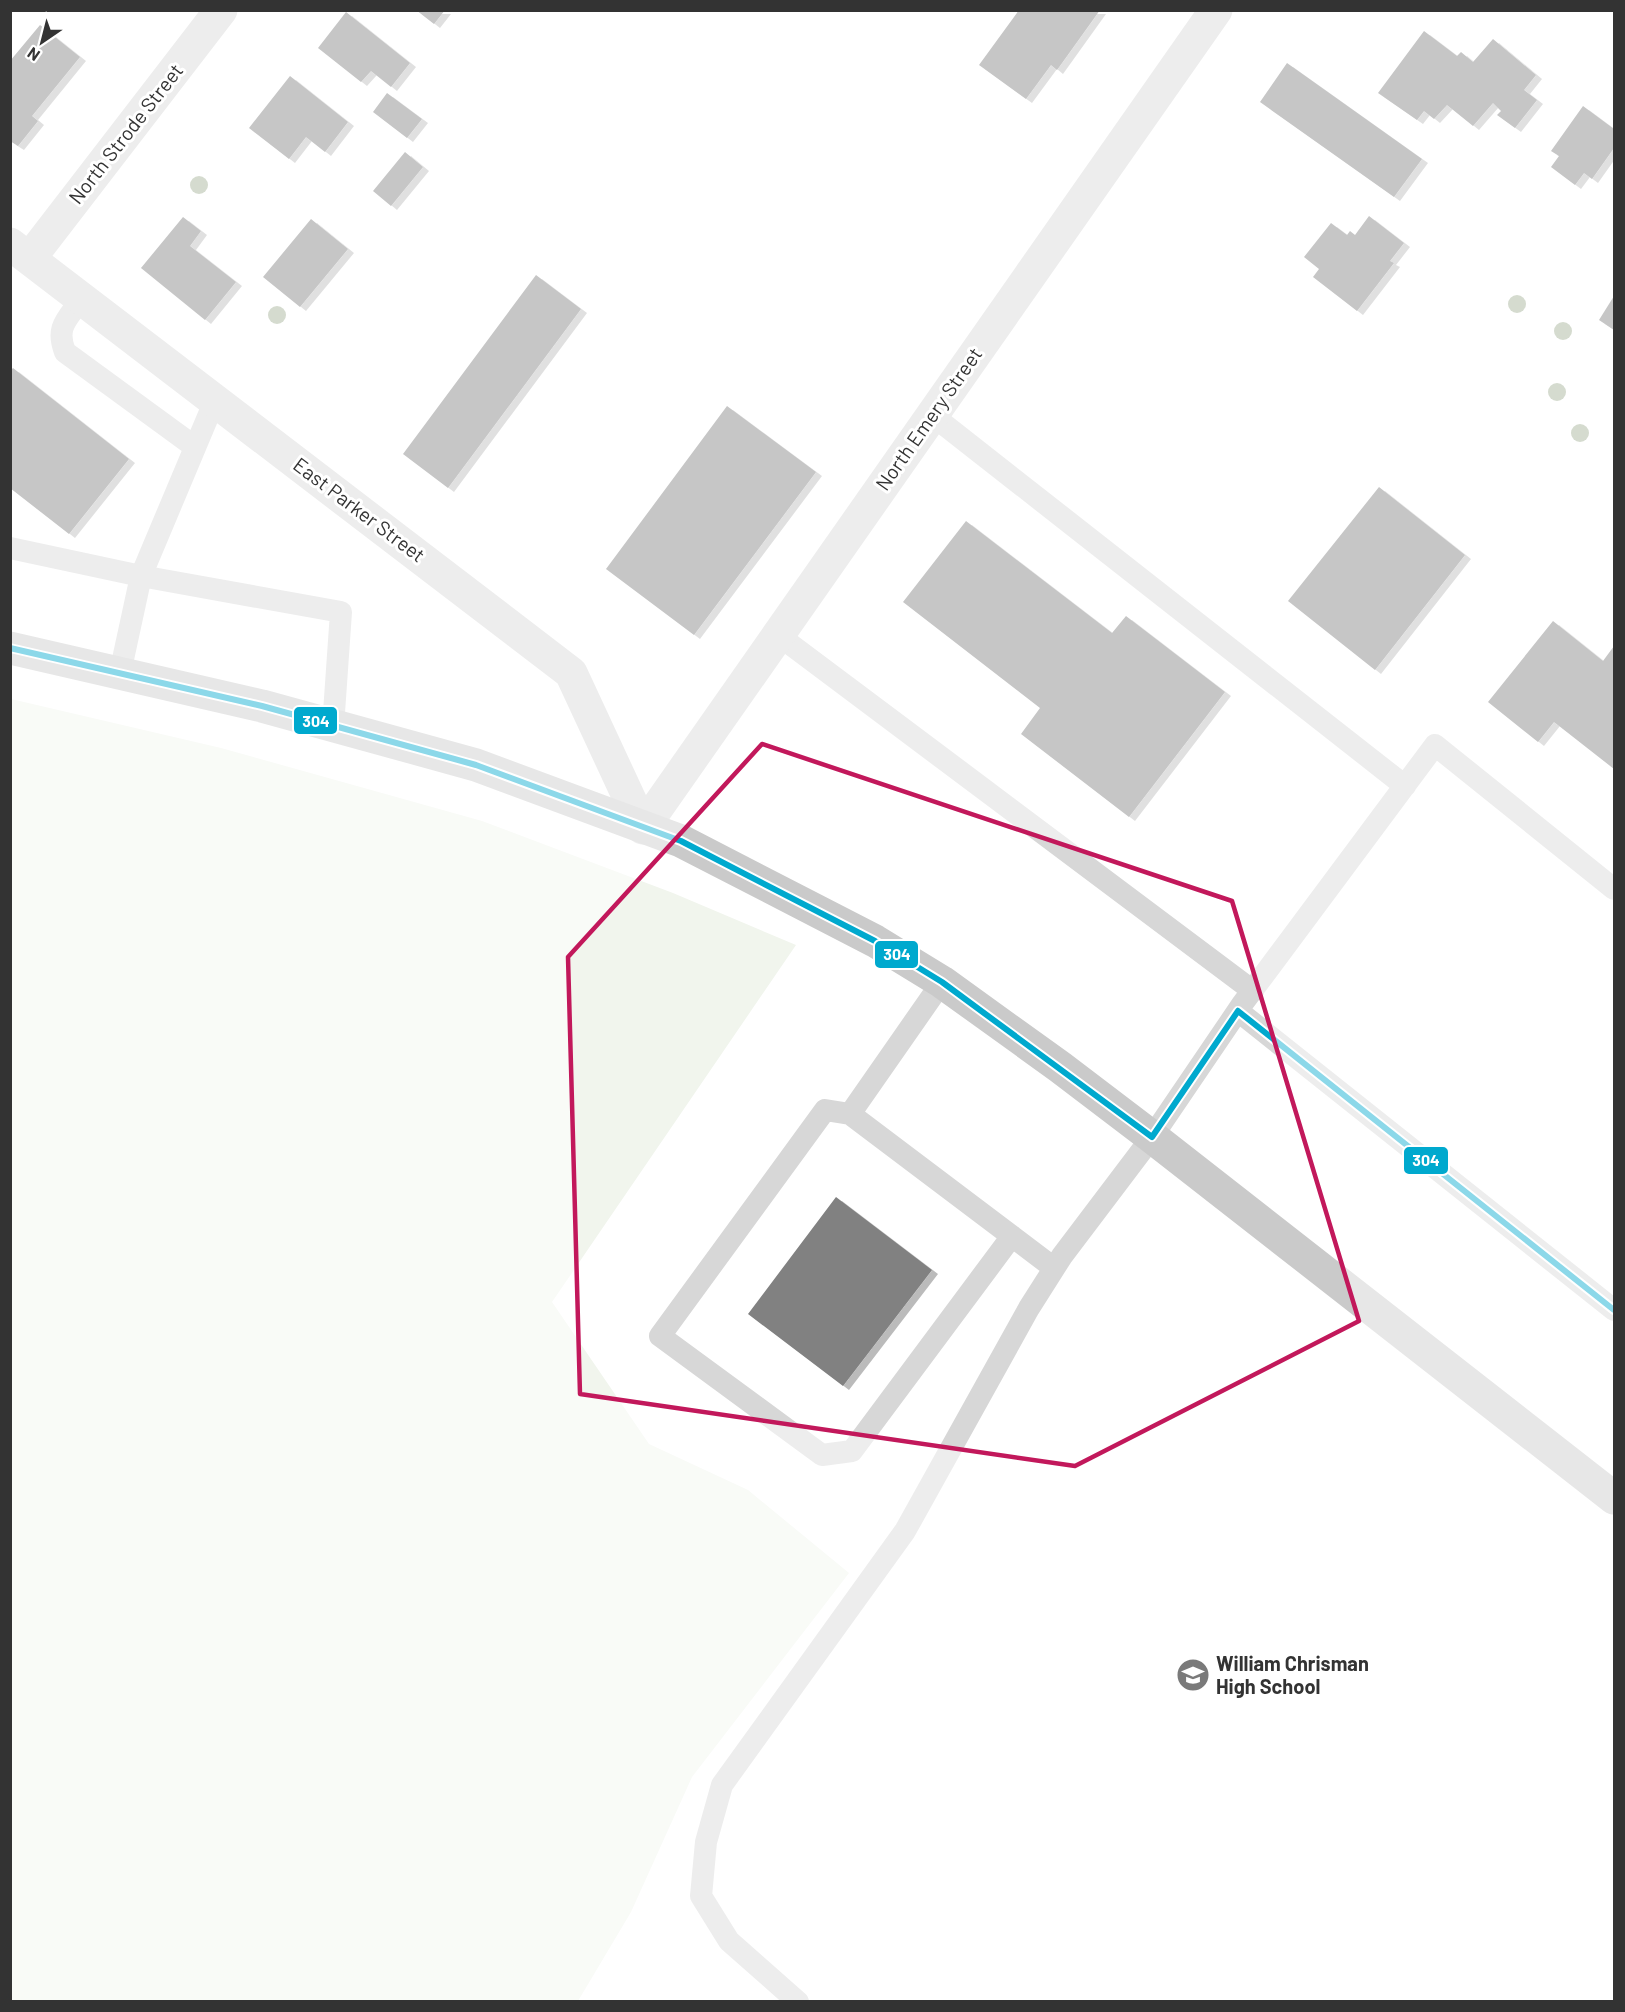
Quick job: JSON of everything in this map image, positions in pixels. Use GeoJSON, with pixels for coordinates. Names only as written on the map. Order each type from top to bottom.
{"type":"FeatureCollection","features":[{"type":"Feature","properties":{"kind":"main road"},"geometry":{"type":"LineString","coordinates":[[10,648],[262,706],[476,765],[681,841],[875,941],[942,982],[1152,1137],[1614,1498]]}},
{"type":"Feature","properties":{"kind":"street","name":"North Strode Street"},"geometry":{"type":"LineString","coordinates":[[20,251],[221,10]]}},
{"type":"Feature","properties":{"kind":"street","name":"North Emery Street"},"geometry":{"type":"LineString","coordinates":[[643,828],[1216,10]]}},
{"type":"Feature","properties":{"kind":"street","name":"East Parker Street"},"geometry":{"type":"LineString","coordinates":[[20,251],[571,673],[643,828]]}},
{"type":"Feature","properties":{"kind":"lane"},"geometry":{"type":"LineString","coordinates":[[82,298],[60,330],[60,340],[65,352],[195,447]]}},
{"type":"Feature","properties":{"kind":"lane"},"geometry":{"type":"LineString","coordinates":[[120,673],[141,576],[215,400]]}},
{"type":"Feature","properties":{"kind":"lane"},"geometry":{"type":"LineString","coordinates":[[932,415],[1406,786]]}},
{"type":"Feature","properties":{"kind":"lane"},"geometry":{"type":"LineString","coordinates":[[10,548],[141,576],[341,612],[333,727]]}},
{"type":"Feature","properties":{"kind":"lane"},"geometry":{"type":"LineString","coordinates":[[778,635],[1253,991]]}},
{"type":"Feature","properties":{"kind":"lane"},"geometry":{"type":"LineString","coordinates":[[798,2001],[729,1941],[701,1896],[706,1842],[722,1785],[905,1531],[1029,1308],[1054,1268],[1152,1137],[1238,1011],[1435,746],[1614,889]]}},
{"type":"Feature","properties":{"kind":"lane"},"geometry":{"type":"LineString","coordinates":[[850,1114],[942,982]]}},
{"type":"Feature","properties":{"kind":"lane"},"geometry":{"type":"LineString","coordinates":[[1238,1011],[1614,1310]]}},
{"type":"Feature","properties":{"kind":"lane"},"geometry":{"type":"LineString","coordinates":[[1012,1236],[852,1451],[822,1455],[660,1336],[825,1110],[850,1114],[1012,1236],[1054,1268]]}},
{"type":"Feature","properties":{"kind":"highlighted area"},"geometry":{"type":"Polygon","coordinates":[[[762,744],[1232,901],[1359,1321],[1075,1466],[580,1394],[568,957],[762,744]]]}},
{"type":"Feature","properties":{"kind":"shaded area"},"geometry":{"type":"Polygon","coordinates":[[[11,699],[221,748],[482,821],[673,893],[796,945],[552,1302],[649,1444],[748,1490],[849,1573],[692,1777],[631,1912],[578,2001],[11,2001],[11,699]]]}},
{"type":"Feature","properties":{"kind":"building"},"geometry":{"type":"Polygon","coordinates":[[[416,10],[445,10],[434,24],[416,10]]]}},
{"type":"Feature","properties":{"kind":"building"},"geometry":{"type":"Polygon","coordinates":[[[1019,10],[1100,10],[1057,70],[1051,65],[1026,99],[979,65],[1019,10]]]}},
{"type":"Feature","properties":{"kind":"building"},"geometry":{"type":"Polygon","coordinates":[[[346,12],[410,63],[391,87],[371,71],[361,82],[318,48],[346,12]]]}},
{"type":"Feature","properties":{"kind":"building"},"geometry":{"type":"Polygon","coordinates":[[[40,25],[80,57],[32,116],[38,121],[18,146],[10,141],[10,61],[40,25]]]}},
{"type":"Feature","properties":{"kind":"building"},"geometry":{"type":"Polygon","coordinates":[[[1424,31],[1457,56],[1461,52],[1473,62],[1493,39],[1536,75],[1524,90],[1537,100],[1515,128],[1497,115],[1501,111],[1493,103],[1473,126],[1447,105],[1434,119],[1424,111],[1417,120],[1378,93],[1424,31]]]}},
{"type":"Feature","properties":{"kind":"building"},"geometry":{"type":"Polygon","coordinates":[[[1287,63],[1422,159],[1394,197],[1260,102],[1287,63]]]}},
{"type":"Feature","properties":{"kind":"building"},"geometry":{"type":"Polygon","coordinates":[[[290,76],[348,122],[325,152],[306,137],[289,159],[249,128],[290,76]]]}},
{"type":"Feature","properties":{"kind":"building"},"geometry":{"type":"Polygon","coordinates":[[[387,93],[422,119],[407,138],[373,112],[387,93]]]}},
{"type":"Feature","properties":{"kind":"building"},"geometry":{"type":"Polygon","coordinates":[[[1583,106],[1614,129],[1614,148],[1592,179],[1584,173],[1575,185],[1551,167],[1559,156],[1551,151],[1583,106]]]}},
{"type":"Feature","properties":{"kind":"building"},"geometry":{"type":"Polygon","coordinates":[[[405,152],[423,167],[391,206],[373,191],[405,152]]]}},
{"type":"Feature","properties":{"kind":"building"},"geometry":{"type":"Polygon","coordinates":[[[1369,216],[1404,243],[1390,261],[1394,263],[1357,311],[1313,277],[1319,269],[1304,257],[1331,223],[1347,235],[1350,231],[1355,235],[1369,216]]]}},
{"type":"Feature","properties":{"kind":"building"},"geometry":{"type":"Polygon","coordinates":[[[183,217],[201,231],[190,246],[236,282],[205,320],[141,268],[183,217]]]}},
{"type":"Feature","properties":{"kind":"building"},"geometry":{"type":"Polygon","coordinates":[[[311,219],[348,249],[300,307],[263,277],[311,219]]]}},
{"type":"Feature","properties":{"kind":"building"},"geometry":{"type":"Polygon","coordinates":[[[536,275],[581,309],[448,488],[403,454],[536,275]]]}},
{"type":"Feature","properties":{"kind":"building"},"geometry":{"type":"Polygon","coordinates":[[[1614,296],[1614,330],[1599,320],[1614,296]]]}},
{"type":"Feature","properties":{"kind":"building"},"geometry":{"type":"Polygon","coordinates":[[[13,368],[129,459],[69,534],[10,488],[10,371],[13,368]]]}},
{"type":"Feature","properties":{"kind":"building"},"geometry":{"type":"Polygon","coordinates":[[[727,406],[816,472],[694,635],[606,569],[727,406]]]}},
{"type":"Feature","properties":{"kind":"building"},"geometry":{"type":"Polygon","coordinates":[[[1379,487],[1465,555],[1375,670],[1288,601],[1379,487]]]}},
{"type":"Feature","properties":{"kind":"building"},"geometry":{"type":"Polygon","coordinates":[[[966,521],[1112,633],[1126,616],[1225,692],[1129,817],[1021,734],[1040,708],[903,602],[966,521]]]}},
{"type":"Feature","properties":{"kind":"building"},"geometry":{"type":"Polygon","coordinates":[[[1553,621],[1603,661],[1614,646],[1614,769],[1554,722],[1538,742],[1488,702],[1553,621]]]}},
{"type":"Feature","properties":{"kind":"building"},"geometry":{"type":"Polygon","coordinates":[[[836,1197],[932,1270],[843,1386],[748,1314],[836,1197]]]}},
{"type":"Feature","properties":{"kind":"transit line","name":"304"},"geometry":{"type":"LineString","coordinates":[[10,648],[262,706],[476,765],[681,841],[875,941],[942,982],[1152,1137]]}},
{"type":"Feature","properties":{"kind":"transit line","name":"304"},"geometry":{"type":"LineString","coordinates":[[1238,1011],[1614,1310]]}},
{"type":"Feature","properties":{"kind":"transit line","name":"304"},"geometry":{"type":"LineString","coordinates":[[1152,1137],[1238,1011]]}},
{"type":"Feature","properties":{"kind":"place","name":"William Chrisman High School"},"geometry":{"type":"Point","coordinates":[1193,1675]}}]}
